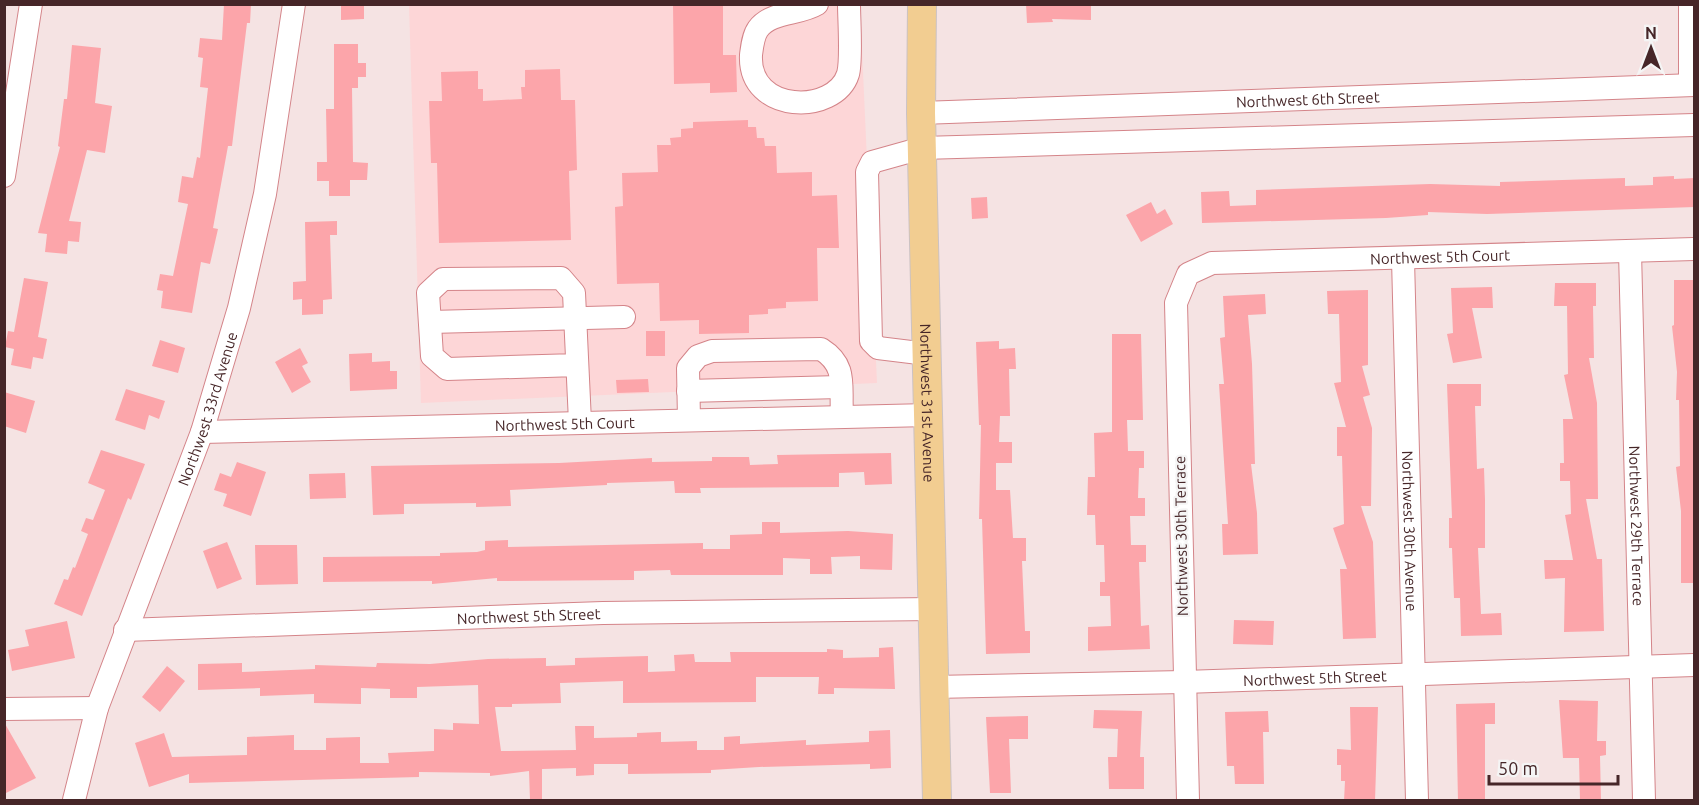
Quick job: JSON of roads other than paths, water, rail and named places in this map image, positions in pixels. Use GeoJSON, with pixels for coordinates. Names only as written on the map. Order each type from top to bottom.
{"type":"FeatureCollection","features":[{"type":"Feature","properties":{"kind":"main road","name":"Northwest 31st Avenue"},"geometry":{"type":"LineString","coordinates":[[922,4],[921,113],[937,801]]}},
{"type":"Feature","properties":{"kind":"street"},"geometry":{"type":"LineString","coordinates":[[4,176],[12,88],[31,4]]}},
{"type":"Feature","properties":{"kind":"street","name":"Northwest 33rd Avenue"},"geometry":{"type":"LineString","coordinates":[[74,801],[97,708],[202,432],[239,308],[265,194],[294,4]]}},
{"type":"Feature","properties":{"kind":"street"},"geometry":{"type":"LineString","coordinates":[[817,4],[771,19],[758,28],[750,67],[754,80],[763,91],[777,99],[795,102],[819,100],[837,91],[848,74],[849,4]]}},
{"type":"Feature","properties":{"kind":"street"},"geometry":{"type":"LineString","coordinates":[[1690,4],[1692,85]]}},
{"type":"Feature","properties":{"kind":"street","name":"Northwest 6th Street"},"geometry":{"type":"LineString","coordinates":[[921,113],[1692,85]]}},
{"type":"Feature","properties":{"kind":"street"},"geometry":{"type":"LineString","coordinates":[[927,354],[874,346],[870,337],[868,166],[872,162],[922,148],[1695,125]]}},
{"type":"Feature","properties":{"kind":"street","name":"Northwest 5th Court"},"geometry":{"type":"LineString","coordinates":[[1188,274],[1212,263],[1695,249]]}},
{"type":"Feature","properties":{"kind":"street","name":"Northwest 29th Terrace"},"geometry":{"type":"LineString","coordinates":[[1630,252],[1644,801]]}},
{"type":"Feature","properties":{"kind":"street","name":"Northwest 30th Avenue"},"geometry":{"type":"LineString","coordinates":[[1403,259],[1417,801]]}},
{"type":"Feature","properties":{"kind":"street","name":"Northwest 30th Terrace"},"geometry":{"type":"LineString","coordinates":[[1188,274],[1176,303],[1188,801]]}},
{"type":"Feature","properties":{"kind":"street"},"geometry":{"type":"LineString","coordinates":[[577,365],[447,369],[432,356],[428,293],[443,279],[561,278],[574,293],[580,422]]}},
{"type":"Feature","properties":{"kind":"street"},"geometry":{"type":"LineString","coordinates":[[430,322],[624,317]]}},
{"type":"Feature","properties":{"kind":"street"},"geometry":{"type":"LineString","coordinates":[[689,420],[688,368],[698,356],[712,351],[821,349],[833,356],[840,366],[842,416]]}},
{"type":"Feature","properties":{"kind":"street"},"geometry":{"type":"LineString","coordinates":[[688,391],[840,387]]}},
{"type":"Feature","properties":{"kind":"street","name":"Northwest 5th Court"},"geometry":{"type":"LineString","coordinates":[[202,432],[928,415]]}},
{"type":"Feature","properties":{"kind":"street","name":"Northwest 5th Street"},"geometry":{"type":"LineString","coordinates":[[125,630],[603,613],[933,609]]}},
{"type":"Feature","properties":{"kind":"street","name":"Northwest 5th Street"},"geometry":{"type":"LineString","coordinates":[[934,687],[1184,682],[1695,665]]}},
{"type":"Feature","properties":{"kind":"street"},"geometry":{"type":"LineString","coordinates":[[4,709],[97,708]]}}]}
